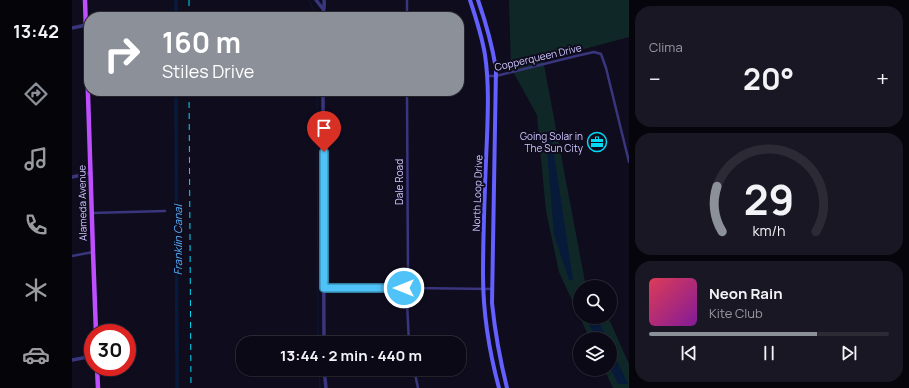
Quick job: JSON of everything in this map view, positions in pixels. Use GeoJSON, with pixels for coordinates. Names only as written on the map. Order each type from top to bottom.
{"type":"FeatureCollection","features":[{"type":"Feature","properties":{"kind":"main road","name":"Alameda Avenue"},"geometry":{"type":"LineString","coordinates":[[85,0],[85,12]]}},
{"type":"Feature","properties":{"kind":"main road","name":"North Loop Drive"},"geometry":{"type":"LineString","coordinates":[[470,0],[482,41],[487,76],[486,182],[483,264],[485,314],[489,345],[500,388]]}},
{"type":"Feature","properties":{"kind":"main road","name":"North Loop Drive"},"geometry":{"type":"LineString","coordinates":[[478,0],[490,40],[496,69],[492,303],[502,370],[507,388]]}},
{"type":"Feature","properties":{"kind":"main road","name":"Alameda Avenue"},"geometry":{"type":"LineString","coordinates":[[88,96],[92,252],[96,324]]}},
{"type":"Feature","properties":{"kind":"main road"},"geometry":{"type":"LineString","coordinates":[[486,182],[494,182]]}},
{"type":"Feature","properties":{"kind":"main road"},"geometry":{"type":"LineString","coordinates":[[97,376],[98,388]]}},
{"type":"Feature","properties":{"kind":"street"},"geometry":{"type":"LineString","coordinates":[[316,0],[323,9]]}},
{"type":"Feature","properties":{"kind":"street"},"geometry":{"type":"LineString","coordinates":[[323,9],[324,0]]}},
{"type":"Feature","properties":{"kind":"street"},"geometry":{"type":"LineString","coordinates":[[406,0],[407,12]]}},
{"type":"Feature","properties":{"kind":"street"},"geometry":{"type":"LineString","coordinates":[[72,28],[84,25]]}},
{"type":"Feature","properties":{"kind":"street","name":"Copperqueen Drive"},"geometry":{"type":"LineString","coordinates":[[487,76],[496,76],[594,52],[600,54],[606,68],[629,162]]}},
{"type":"Feature","properties":{"kind":"street"},"geometry":{"type":"LineString","coordinates":[[323,96],[324,336]]}},
{"type":"Feature","properties":{"kind":"street","name":"Dale Road"},"geometry":{"type":"LineString","coordinates":[[407,96],[408,274],[410,288],[407,302]]}},
{"type":"Feature","properties":{"kind":"street"},"geometry":{"type":"LineString","coordinates":[[72,177],[91,173]]}},
{"type":"Feature","properties":{"kind":"street"},"geometry":{"type":"LineString","coordinates":[[92,213],[165,211]]}},
{"type":"Feature","properties":{"kind":"street"},"geometry":{"type":"LineString","coordinates":[[72,256],[92,252]]}},
{"type":"Feature","properties":{"kind":"street","name":"Dale Road"},"geometry":{"type":"LineString","coordinates":[[408,274],[405,288],[409,336]]}},
{"type":"Feature","properties":{"kind":"street"},"geometry":{"type":"LineString","coordinates":[[405,288],[407,285],[410,288]]}},
{"type":"Feature","properties":{"kind":"street"},"geometry":{"type":"LineString","coordinates":[[324,288],[492,289]]}},
{"type":"Feature","properties":{"kind":"street"},"geometry":{"type":"LineString","coordinates":[[72,360],[84,358]]}},
{"type":"Feature","properties":{"kind":"street"},"geometry":{"type":"LineString","coordinates":[[325,376],[326,388]]}},
{"type":"Feature","properties":{"kind":"street"},"geometry":{"type":"LineString","coordinates":[[415,376],[418,388]]}},
{"type":"Feature","properties":{"kind":"green space"},"geometry":{"type":"Polygon","coordinates":[[[509,0],[629,0],[629,37],[543,60],[585,280],[573,280],[573,302],[559,272],[546,211],[537,115],[511,68],[509,0]]]}},
{"type":"Feature","properties":{"kind":"green space"},"geometry":{"type":"Polygon","coordinates":[[[583,324],[611,324],[615,332],[587,332],[583,324]]]}},
{"type":"Feature","properties":{"kind":"green space"},"geometry":{"type":"Polygon","coordinates":[[[617,337],[629,364],[629,388],[613,388],[607,376],[617,376],[617,337]]]}},
{"type":"Feature","properties":{"kind":"water"},"geometry":{"type":"Polygon","coordinates":[[[546,139],[552,140],[573,280],[569,280],[554,235],[546,139]]]}},
{"type":"Feature","properties":{"kind":"water"},"geometry":{"type":"Polygon","coordinates":[[[589,324],[600,324],[604,332],[593,332],[589,324]]]}},
{"type":"Feature","properties":{"kind":"water"},"geometry":{"type":"Polygon","coordinates":[[[617,361],[628,384],[618,384],[614,376],[617,376],[617,361]]]}},
{"type":"Feature","properties":{"kind":"waterway","name":"Franklin Canal"},"geometry":{"type":"LineString","coordinates":[[176,0],[176,12]]}},
{"type":"Feature","properties":{"kind":"waterway"},"geometry":{"type":"LineString","coordinates":[[309,0],[315,12]]}},
{"type":"Feature","properties":{"kind":"waterway","name":"Franklin Canal"},"geometry":{"type":"LineString","coordinates":[[176,96],[177,388]]}},
{"type":"Feature","properties":{"kind":"waterway"},"geometry":{"type":"LineString","coordinates":[[317,96],[318,336]]}},
{"type":"Feature","properties":{"kind":"waterway"},"geometry":{"type":"LineString","coordinates":[[319,376],[320,388]]}},
{"type":"Feature","properties":{"kind":"railway"},"geometry":{"type":"LineString","coordinates":[[189,0],[189,12]]}},
{"type":"Feature","properties":{"kind":"railway"},"geometry":{"type":"LineString","coordinates":[[189,96],[191,388]]}},
{"type":"Feature","properties":{"kind":"place","name":"Going Solar in The Sun City"},"geometry":{"type":"Point","coordinates":[597,142]}},
{"type":"Feature","properties":{"kind":"route"},"geometry":{"type":"LineString","coordinates":[[324,152],[324,288],[404,288]]}}]}
